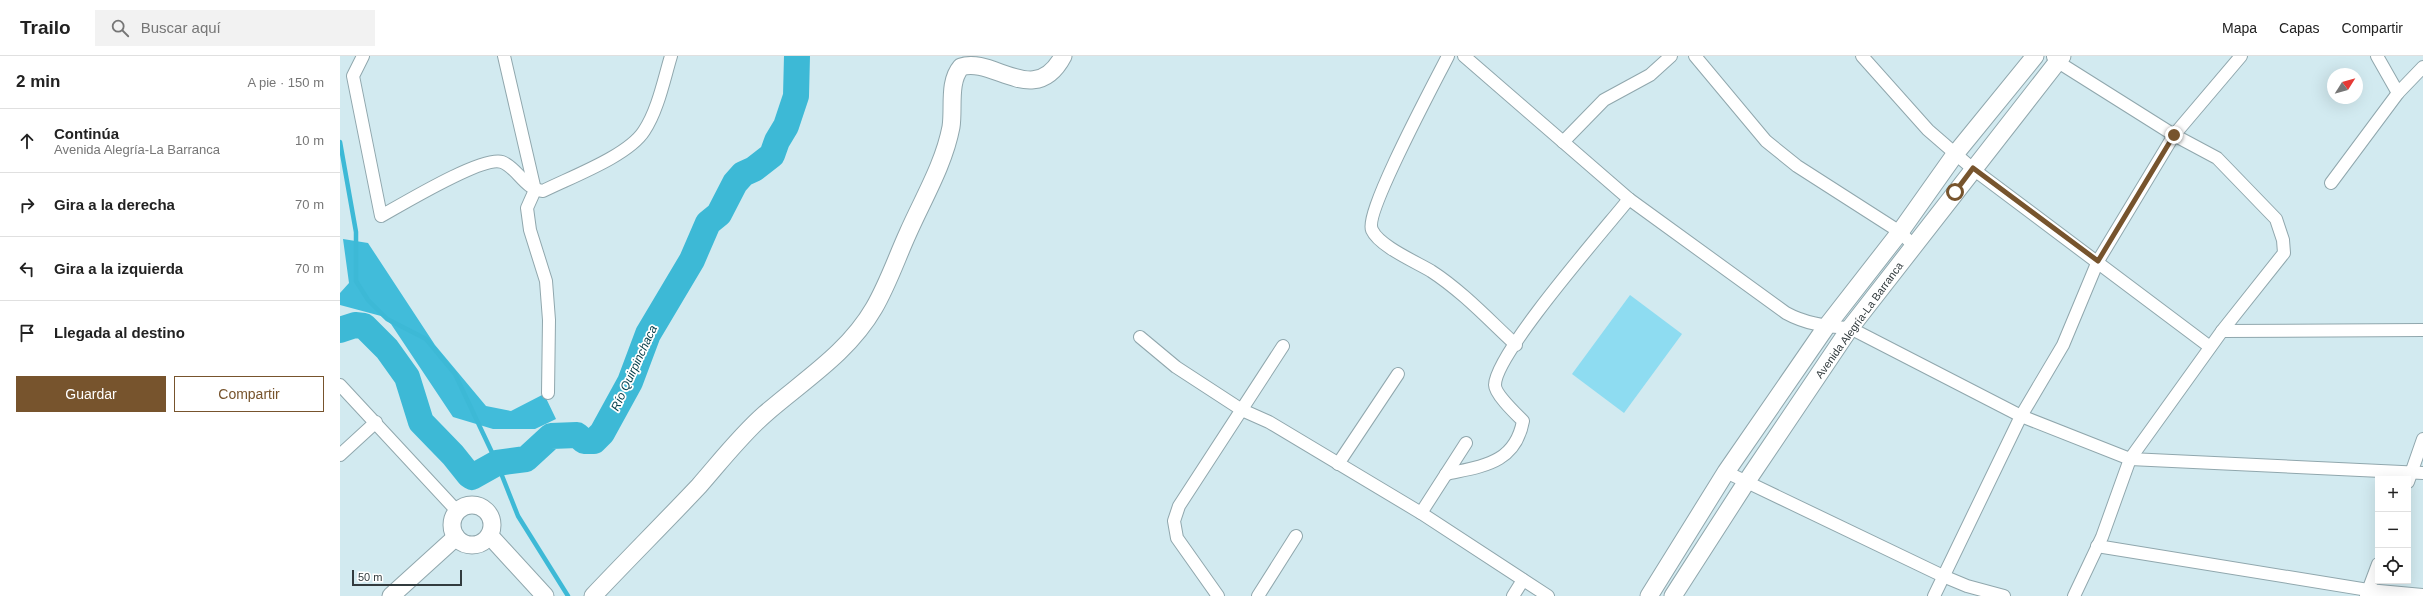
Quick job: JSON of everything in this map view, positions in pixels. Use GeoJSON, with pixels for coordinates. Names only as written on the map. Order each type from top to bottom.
{"type":"FeatureCollection","features":[{"type":"Feature","properties":{"kind":"main road"},"geometry":{"type":"LineString","coordinates":[[593,596],[765,414],[842,350],[859,332],[875,306],[948,145],[954,113],[953,83],[960,68],[972,58],[987,57],[1026,75],[1046,75],[1058,66],[1064,56]]}},
{"type":"Feature","properties":{"kind":"main road","name":"Avenida Alegría-La Barranca"},"geometry":{"type":"LineString","coordinates":[[1656,592],[1726,472],[1826,327],[1900,232],[1956,153],[2034,56]]}},
{"type":"Feature","properties":{"kind":"main road","name":"Avenida Alegría-La Barranca"},"geometry":{"type":"LineString","coordinates":[[1673,596],[1747,481],[1850,328],[2057,58]]}},
{"type":"Feature","properties":{"kind":"main road"},"geometry":{"type":"LineString","coordinates":[[475,505],[485,509],[491,517],[493,527],[490,536],[482,543],[473,545],[464,543],[456,537],[452,528],[453,519],[457,511],[466,506],[475,505]]}},
{"type":"Feature","properties":{"kind":"main road"},"geometry":{"type":"LineString","coordinates":[[490,536],[545,596]]}},
{"type":"Feature","properties":{"kind":"main road"},"geometry":{"type":"LineString","coordinates":[[392,596],[456,537]]}},
{"type":"Feature","properties":{"kind":"street"},"geometry":{"type":"LineString","coordinates":[[363,56],[353,76],[381,216],[453,177],[489,161],[500,161],[510,166],[535,190],[543,191],[628,148],[647,125],[657,101],[671,56]]}},
{"type":"Feature","properties":{"kind":"street"},"geometry":{"type":"LineString","coordinates":[[504,56],[535,190],[527,208],[530,230],[546,281],[549,320],[548,394]]}},
{"type":"Feature","properties":{"kind":"street"},"geometry":{"type":"LineString","coordinates":[[1448,56],[1380,192],[1370,222],[1372,230],[1381,241],[1433,272],[1457,290],[1516,345]]}},
{"type":"Feature","properties":{"kind":"street"},"geometry":{"type":"LineString","coordinates":[[1464,56],[1630,199],[1786,313],[1804,321],[1826,327],[1850,328],[2021,416],[2130,459],[2414,476],[2423,439]]}},
{"type":"Feature","properties":{"kind":"street"},"geometry":{"type":"LineString","coordinates":[[1563,142],[1604,100],[1650,74],[1671,56]]}},
{"type":"Feature","properties":{"kind":"street"},"geometry":{"type":"LineString","coordinates":[[1695,56],[1766,141],[1797,166],[1900,232],[1914,246]]}},
{"type":"Feature","properties":{"kind":"street"},"geometry":{"type":"LineString","coordinates":[[1862,56],[1928,130],[1973,168],[2210,347]]}},
{"type":"Feature","properties":{"kind":"street"},"geometry":{"type":"LineString","coordinates":[[1934,596],[2021,416],[2063,345],[2098,261],[2174,135],[2241,56]]}},
{"type":"Feature","properties":{"kind":"street"},"geometry":{"type":"LineString","coordinates":[[2377,56],[2398,93]]}},
{"type":"Feature","properties":{"kind":"street"},"geometry":{"type":"LineString","coordinates":[[2057,58],[2174,135],[2217,158],[2276,219],[2283,240],[2284,253],[2210,347],[2130,459],[2097,546],[2074,596]]}},
{"type":"Feature","properties":{"kind":"street"},"geometry":{"type":"LineString","coordinates":[[2331,183],[2398,93],[2423,67]]}},
{"type":"Feature","properties":{"kind":"street"},"geometry":{"type":"LineString","coordinates":[[1446,474],[1487,465],[1501,459],[1514,444],[1522,421],[1497,392],[1495,386],[1499,370],[1541,307],[1630,199]]}},
{"type":"Feature","properties":{"kind":"street"},"geometry":{"type":"LineString","coordinates":[[2222,331],[2423,330]]}},
{"type":"Feature","properties":{"kind":"street"},"geometry":{"type":"LineString","coordinates":[[1140,337],[1176,367],[1242,410],[1269,422],[1421,513],[1548,596]]}},
{"type":"Feature","properties":{"kind":"street"},"geometry":{"type":"LineString","coordinates":[[1218,596],[1177,538],[1174,521],[1179,506],[1283,346]]}},
{"type":"Feature","properties":{"kind":"street"},"geometry":{"type":"LineString","coordinates":[[1338,464],[1398,374]]}},
{"type":"Feature","properties":{"kind":"street"},"geometry":{"type":"LineString","coordinates":[[340,384],[457,511]]}},
{"type":"Feature","properties":{"kind":"street"},"geometry":{"type":"LineString","coordinates":[[340,455],[376,422]]}},
{"type":"Feature","properties":{"kind":"street"},"geometry":{"type":"LineString","coordinates":[[1421,513],[1466,443]]}},
{"type":"Feature","properties":{"kind":"street"},"geometry":{"type":"LineString","coordinates":[[1726,472],[1943,576],[1967,586],[2004,596]]}},
{"type":"Feature","properties":{"kind":"street"},"geometry":{"type":"LineString","coordinates":[[1258,596],[1296,536]]}},
{"type":"Feature","properties":{"kind":"street"},"geometry":{"type":"LineString","coordinates":[[2097,546],[2367,593],[2423,595]]}},
{"type":"Feature","properties":{"kind":"street"},"geometry":{"type":"LineString","coordinates":[[2367,593],[2375,572]]}},
{"type":"Feature","properties":{"kind":"street"},"geometry":{"type":"LineString","coordinates":[[1513,596],[1523,580]]}},
{"type":"Feature","properties":{"kind":"shaded area"},"geometry":{"type":"Polygon","coordinates":[[[343,239],[368,243],[435,345],[486,406],[511,411],[544,394],[556,419],[535,429],[493,429],[453,417],[391,324],[381,316],[340,305],[340,293],[349,283],[343,239]]]}},
{"type":"Feature","properties":{"kind":"shaded area"},"geometry":{"type":"Polygon","coordinates":[[[1630,295],[1682,334],[1624,413],[1572,374],[1630,295]]]}},
{"type":"Feature","properties":{"kind":"waterway","name":"Río Quirpinchaca"},"geometry":{"type":"LineString","coordinates":[[340,330],[355,325],[364,326],[387,349],[407,377],[421,422],[472,477],[497,463],[526,459],[551,436],[577,435],[584,441],[594,441],[602,433],[630,382],[648,334],[692,260],[708,223],[719,214],[735,183],[743,174],[754,169],[772,155],[777,141],[786,126],[796,96],[797,56]]}},
{"type":"Feature","properties":{"kind":"waterway"},"geometry":{"type":"LineString","coordinates":[[340,142],[356,232],[356,281],[368,300],[387,319],[426,339],[455,374],[497,463],[518,516],[568,596]]}},
{"type":"Feature","properties":{"kind":"route"},"geometry":{"type":"LineString","coordinates":[[1955,192],[1973,168],[2098,261],[2174,135]]}}]}
